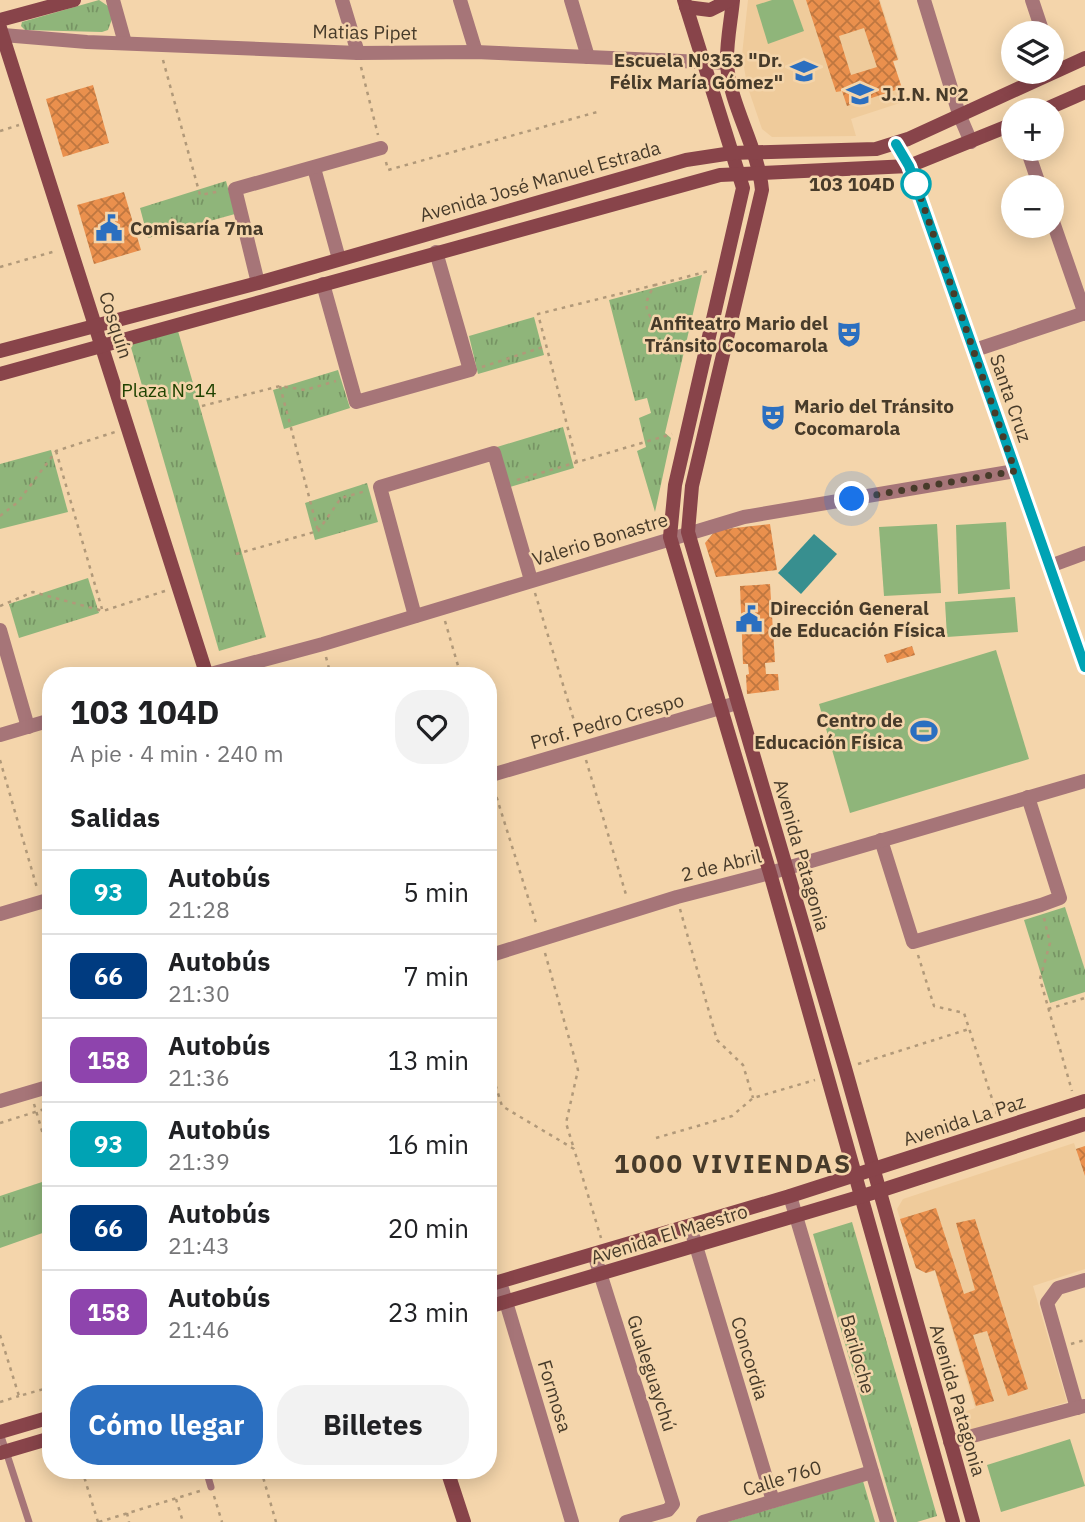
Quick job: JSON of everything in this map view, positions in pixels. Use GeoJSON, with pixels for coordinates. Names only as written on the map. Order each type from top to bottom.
{"type":"FeatureCollection","features":[{"type":"Feature","properties":{"kind":"main road"},"geometry":{"type":"LineString","coordinates":[[0,20],[74,0]]}},
{"type":"Feature","properties":{"kind":"main road"},"geometry":{"type":"LineString","coordinates":[[685,3],[710,10],[732,0],[727,63]]}},
{"type":"Feature","properties":{"kind":"main road","name":"Avenida Patagonia"},"geometry":{"type":"LineString","coordinates":[[685,3],[743,188],[675,485],[670,537],[770,873],[953,1522]]}},
{"type":"Feature","properties":{"kind":"main road","name":"Cosquín"},"geometry":{"type":"LineString","coordinates":[[1,33],[103,346],[202,667]]}},
{"type":"Feature","properties":{"kind":"main road","name":"Avenida José Manuel Estrada"},"geometry":{"type":"LineString","coordinates":[[1064,63],[1085,58]]}},
{"type":"Feature","properties":{"kind":"main road","name":"Avenida Patagonia"},"geometry":{"type":"LineString","coordinates":[[727,63],[760,173],[762,190],[692,486],[688,532],[845,1068],[970,1522]]}},
{"type":"Feature","properties":{"kind":"main road","name":"Avenida José Manuel Estrada"},"geometry":{"type":"LineString","coordinates":[[0,351],[258,283],[686,160],[732,153],[855,151],[896,144],[1018,84]]}},
{"type":"Feature","properties":{"kind":"main road"},"geometry":{"type":"LineString","coordinates":[[1064,101],[1085,92]]}},
{"type":"Feature","properties":{"kind":"main road","name":"Avenida José Manuel Estrada"},"geometry":{"type":"LineString","coordinates":[[0,374],[719,175],[909,166],[1001,129]]}},
{"type":"Feature","properties":{"kind":"main road","name":"Santa Cruz"},"geometry":{"type":"LineString","coordinates":[[896,144],[909,166],[1085,667]]}},
{"type":"Feature","properties":{"kind":"main road","name":"Avenida La Paz"},"geometry":{"type":"LineString","coordinates":[[855,1174],[1081,1102]]}},
{"type":"Feature","properties":{"kind":"main road"},"geometry":{"type":"LineString","coordinates":[[861,1196],[1085,1124]]}},
{"type":"Feature","properties":{"kind":"main road","name":"Avenida El Maestro"},"geometry":{"type":"LineString","coordinates":[[497,1283],[855,1174]]}},
{"type":"Feature","properties":{"kind":"main road","name":"Avenida El Maestro"},"geometry":{"type":"LineString","coordinates":[[497,1305],[861,1196]]}},
{"type":"Feature","properties":{"kind":"main road"},"geometry":{"type":"LineString","coordinates":[[0,1432],[42,1420]]}},
{"type":"Feature","properties":{"kind":"main road"},"geometry":{"type":"LineString","coordinates":[[3,1452],[42,1441]]}},
{"type":"Feature","properties":{"kind":"main road"},"geometry":{"type":"LineString","coordinates":[[450,1479],[464,1522]]}},
{"type":"Feature","properties":{"kind":"street"},"geometry":{"type":"LineString","coordinates":[[113,0],[125,43]]}},
{"type":"Feature","properties":{"kind":"street"},"geometry":{"type":"LineString","coordinates":[[342,0],[358,53]]}},
{"type":"Feature","properties":{"kind":"street"},"geometry":{"type":"LineString","coordinates":[[460,0],[476,52]]}},
{"type":"Feature","properties":{"kind":"street"},"geometry":{"type":"LineString","coordinates":[[570,0],[588,57]]}},
{"type":"Feature","properties":{"kind":"street"},"geometry":{"type":"LineString","coordinates":[[924,0],[959,114],[971,142]]}},
{"type":"Feature","properties":{"kind":"street"},"geometry":{"type":"LineString","coordinates":[[1032,0],[1039,21]]}},
{"type":"Feature","properties":{"kind":"street","name":"Matias Pipet"},"geometry":{"type":"LineString","coordinates":[[1,33],[125,43],[358,53],[476,52],[727,63]]}},
{"type":"Feature","properties":{"kind":"street"},"geometry":{"type":"LineString","coordinates":[[258,283],[235,189],[382,148]]}},
{"type":"Feature","properties":{"kind":"street"},"geometry":{"type":"LineString","coordinates":[[314,168],[339,259]]}},
{"type":"Feature","properties":{"kind":"street"},"geometry":{"type":"LineString","coordinates":[[975,350],[1085,314],[1059,238]]}},
{"type":"Feature","properties":{"kind":"street"},"geometry":{"type":"LineString","coordinates":[[323,284],[356,402],[470,370],[436,252]]}},
{"type":"Feature","properties":{"kind":"street"},"geometry":{"type":"LineString","coordinates":[[415,615],[380,487],[494,453],[531,580]]}},
{"type":"Feature","properties":{"kind":"street","name":"Valerio Bonastre"},"geometry":{"type":"LineString","coordinates":[[235,667],[323,644],[670,537],[744,517],[1015,471]]}},
{"type":"Feature","properties":{"kind":"street"},"geometry":{"type":"LineString","coordinates":[[1050,566],[1085,553]]}},
{"type":"Feature","properties":{"kind":"street"},"geometry":{"type":"LineString","coordinates":[[0,630],[28,727]]}},
{"type":"Feature","properties":{"kind":"street","name":"Prof. Pedro Crespo"},"geometry":{"type":"LineString","coordinates":[[497,774],[737,703]]}},
{"type":"Feature","properties":{"kind":"street"},"geometry":{"type":"LineString","coordinates":[[0,735],[42,723]]}},
{"type":"Feature","properties":{"kind":"street","name":"2 de Abril"},"geometry":{"type":"LineString","coordinates":[[497,953],[677,897],[770,873],[1085,781]]}},
{"type":"Feature","properties":{"kind":"street"},"geometry":{"type":"LineString","coordinates":[[881,840],[913,942],[1041,905],[1060,898],[1028,797]]}},
{"type":"Feature","properties":{"kind":"street"},"geometry":{"type":"LineString","coordinates":[[0,915],[42,902]]}},
{"type":"Feature","properties":{"kind":"street"},"geometry":{"type":"LineString","coordinates":[[0,1101],[42,1089]]}},
{"type":"Feature","properties":{"kind":"street","name":"Bariloche"},"geometry":{"type":"LineString","coordinates":[[790,1196],[887,1522]]}},
{"type":"Feature","properties":{"kind":"street","name":"Concordia"},"geometry":{"type":"LineString","coordinates":[[690,1226],[773,1501]]}},
{"type":"Feature","properties":{"kind":"street","name":"Gualeguaychú"},"geometry":{"type":"LineString","coordinates":[[599,1252],[600,1275],[672,1512]]}},
{"type":"Feature","properties":{"kind":"street"},"geometry":{"type":"LineString","coordinates":[[950,1442],[1081,1407],[1047,1303],[1058,1288],[1085,1280]]}},
{"type":"Feature","properties":{"kind":"street","name":"Formosa"},"geometry":{"type":"LineString","coordinates":[[497,1288],[507,1302],[572,1522]]}},
{"type":"Feature","properties":{"kind":"street","name":"Calle 760"},"geometry":{"type":"LineString","coordinates":[[703,1522],[872,1472]]}},
{"type":"Feature","properties":{"kind":"street"},"geometry":{"type":"LineString","coordinates":[[626,1522],[672,1512]]}},
{"type":"Feature","properties":{"kind":"lane"},"geometry":{"type":"LineString","coordinates":[[0,1432],[3,1452],[29,1522]]}},
{"type":"Feature","properties":{"kind":"lane"},"geometry":{"type":"LineString","coordinates":[[208,1479],[211,1488]]}},
{"type":"Feature","properties":{"kind":"path"},"geometry":{"type":"LineString","coordinates":[[159,43],[200,195],[235,189]]}},
{"type":"Feature","properties":{"kind":"path"},"geometry":{"type":"LineString","coordinates":[[358,53],[388,170],[597,112]]}},
{"type":"Feature","properties":{"kind":"path"},"geometry":{"type":"LineString","coordinates":[[0,131],[29,122]]}},
{"type":"Feature","properties":{"kind":"path"},"geometry":{"type":"LineString","coordinates":[[0,267],[69,247]]}},
{"type":"Feature","properties":{"kind":"path"},"geometry":{"type":"LineString","coordinates":[[577,463],[538,314],[726,267]]}},
{"type":"Feature","properties":{"kind":"path"},"geometry":{"type":"LineString","coordinates":[[655,285],[646,299],[647,313],[654,322],[712,325]]}},
{"type":"Feature","properties":{"kind":"path"},"geometry":{"type":"LineString","coordinates":[[470,370],[546,346]]}},
{"type":"Feature","properties":{"kind":"path"},"geometry":{"type":"LineString","coordinates":[[202,406],[280,386],[306,390],[349,377]]}},
{"type":"Feature","properties":{"kind":"path"},"geometry":{"type":"LineString","coordinates":[[280,386],[318,531]]}},
{"type":"Feature","properties":{"kind":"path"},"geometry":{"type":"LineString","coordinates":[[0,516],[18,502],[55,451],[129,428]]}},
{"type":"Feature","properties":{"kind":"path"},"geometry":{"type":"LineString","coordinates":[[503,484],[688,429]]}},
{"type":"Feature","properties":{"kind":"path"},"geometry":{"type":"LineString","coordinates":[[55,451],[103,611]]}},
{"type":"Feature","properties":{"kind":"path"},"geometry":{"type":"LineString","coordinates":[[236,554],[318,531],[341,498],[380,487]]}},
{"type":"Feature","properties":{"kind":"path"},"geometry":{"type":"LineString","coordinates":[[0,606],[33,592],[103,611],[177,586]]}},
{"type":"Feature","properties":{"kind":"path"},"geometry":{"type":"LineString","coordinates":[[442,608],[458,667]]}},
{"type":"Feature","properties":{"kind":"path"},"geometry":{"type":"LineString","coordinates":[[323,644],[329,667]]}},
{"type":"Feature","properties":{"kind":"path"},"geometry":{"type":"LineString","coordinates":[[0,760],[42,889]]}},
{"type":"Feature","properties":{"kind":"path"},"geometry":{"type":"LineString","coordinates":[[497,801],[541,938],[578,1070],[566,1123],[599,1252]]}},
{"type":"Feature","properties":{"kind":"path"},"geometry":{"type":"LineString","coordinates":[[677,897],[717,1040],[743,1065],[753,1098]]}},
{"type":"Feature","properties":{"kind":"path"},"geometry":{"type":"LineString","coordinates":[[1041,905],[1050,943],[1040,979],[1081,1102]]}},
{"type":"Feature","properties":{"kind":"path"},"geometry":{"type":"LineString","coordinates":[[913,942],[934,1006],[964,1013],[1001,1128]]}},
{"type":"Feature","properties":{"kind":"path"},"geometry":{"type":"LineString","coordinates":[[1048,1009],[1085,998]]}},
{"type":"Feature","properties":{"kind":"path"},"geometry":{"type":"LineString","coordinates":[[845,1068],[969,1029]]}},
{"type":"Feature","properties":{"kind":"path"},"geometry":{"type":"LineString","coordinates":[[656,1138],[732,1116],[753,1098],[828,1076]]}},
{"type":"Feature","properties":{"kind":"path"},"geometry":{"type":"LineString","coordinates":[[497,1090],[502,1106],[574,1149]]}},
{"type":"Feature","properties":{"kind":"path"},"geometry":{"type":"LineString","coordinates":[[30,1092],[42,1132]]}},
{"type":"Feature","properties":{"kind":"path"},"geometry":{"type":"LineString","coordinates":[[0,1123],[42,1110]]}},
{"type":"Feature","properties":{"kind":"path"},"geometry":{"type":"LineString","coordinates":[[0,1335],[19,1396]]}},
{"type":"Feature","properties":{"kind":"path"},"geometry":{"type":"LineString","coordinates":[[0,1402],[42,1390]]}},
{"type":"Feature","properties":{"kind":"path"},"geometry":{"type":"LineString","coordinates":[[85,1479],[98,1522],[211,1488],[222,1522]]}},
{"type":"Feature","properties":{"kind":"path"},"geometry":{"type":"LineString","coordinates":[[264,1479],[276,1522]]}},
{"type":"Feature","properties":{"kind":"path"},"geometry":{"type":"LineString","coordinates":[[176,1499],[183,1522]]}},
{"type":"Feature","properties":{"kind":"path"},"geometry":{"type":"LineString","coordinates":[[127,1513],[129,1522]]}},
{"type":"Feature","properties":{"kind":"shaded area","name":"Escuela Nº353 \"Dr. Félix María Gómez\""},"geometry":{"type":"Polygon","coordinates":[[[748,0],[880,0],[899,59],[893,62],[906,101],[851,119],[856,136],[772,137],[762,129],[747,85],[742,55],[748,0]]]}},
{"type":"Feature","properties":{"kind":"shaded area"},"geometry":{"type":"Polygon","coordinates":[[[1074,1143],[1076,1149],[1085,1146],[1085,1269],[1033,1286],[1067,1402],[966,1432],[961,1413],[975,1408],[935,1271],[926,1273],[916,1268],[897,1209],[903,1199],[1074,1143]]]}},
{"type":"Feature","properties":{"kind":"green space"},"geometry":{"type":"Polygon","coordinates":[[[99,0],[108,6],[112,19],[108,30],[102,32],[25,30],[21,26],[22,22],[99,0]]]}},
{"type":"Feature","properties":{"kind":"green space"},"geometry":{"type":"Polygon","coordinates":[[[772,0],[793,0],[804,31],[768,44],[756,5],[772,0]]]}},
{"type":"Feature","properties":{"kind":"green space"},"geometry":{"type":"Polygon","coordinates":[[[226,181],[235,214],[148,238],[140,208],[226,181]]]}},
{"type":"Feature","properties":{"kind":"green space"},"geometry":{"type":"Polygon","coordinates":[[[702,275],[665,433],[671,438],[655,512],[637,451],[646,447],[639,418],[651,413],[647,398],[635,401],[609,300],[702,275]]]}},
{"type":"Feature","properties":{"kind":"green space"},"geometry":{"type":"Polygon","coordinates":[[[534,317],[544,355],[478,374],[469,336],[534,317]]]}},
{"type":"Feature","properties":{"kind":"green space","name":"Plaza N°14"},"geometry":{"type":"Polygon","coordinates":[[[178,331],[266,637],[219,651],[130,344],[178,331]]]}},
{"type":"Feature","properties":{"kind":"green space"},"geometry":{"type":"Polygon","coordinates":[[[338,370],[350,408],[284,429],[273,390],[338,370]]]}},
{"type":"Feature","properties":{"kind":"green space"},"geometry":{"type":"Polygon","coordinates":[[[563,427],[574,468],[510,487],[497,447],[563,427]]]}},
{"type":"Feature","properties":{"kind":"green space"},"geometry":{"type":"Polygon","coordinates":[[[51,450],[68,512],[0,529],[0,464],[51,450]]]}},
{"type":"Feature","properties":{"kind":"green space"},"geometry":{"type":"Polygon","coordinates":[[[367,483],[378,522],[315,540],[305,503],[367,483]]]}},
{"type":"Feature","properties":{"kind":"green space"},"geometry":{"type":"Polygon","coordinates":[[[1006,522],[1010,589],[958,594],[956,525],[1006,522]]]}},
{"type":"Feature","properties":{"kind":"green space"},"geometry":{"type":"Polygon","coordinates":[[[937,524],[941,593],[884,596],[879,527],[937,524]]]}},
{"type":"Feature","properties":{"kind":"green space"},"geometry":{"type":"Polygon","coordinates":[[[88,578],[99,613],[19,638],[9,604],[88,578]]]}},
{"type":"Feature","properties":{"kind":"green space"},"geometry":{"type":"Polygon","coordinates":[[[1015,597],[1018,632],[947,637],[945,602],[1015,597]]]}},
{"type":"Feature","properties":{"kind":"green space","name":"Centro de Educación Física"},"geometry":{"type":"Polygon","coordinates":[[[996,650],[1029,759],[850,813],[819,704],[996,650]]]}},
{"type":"Feature","properties":{"kind":"green space"},"geometry":{"type":"Polygon","coordinates":[[[1065,907],[1085,970],[1085,992],[1050,1003],[1024,920],[1065,907]]]}},
{"type":"Feature","properties":{"kind":"green space"},"geometry":{"type":"Polygon","coordinates":[[[42,1182],[42,1233],[0,1248],[0,1196],[42,1182]]]}},
{"type":"Feature","properties":{"kind":"green space"},"geometry":{"type":"Polygon","coordinates":[[[852,1222],[937,1516],[917,1522],[897,1522],[813,1234],[852,1222]]]}},
{"type":"Feature","properties":{"kind":"green space"},"geometry":{"type":"Polygon","coordinates":[[[1070,1439],[1085,1486],[1001,1512],[987,1465],[1070,1439]]]}},
{"type":"Feature","properties":{"kind":"green space"},"geometry":{"type":"Polygon","coordinates":[[[863,1481],[875,1522],[727,1522],[863,1481]]]}},
{"type":"Feature","properties":{"kind":"water"},"geometry":{"type":"Polygon","coordinates":[[[814,534],[837,554],[801,594],[778,573],[814,534]]]}},
{"type":"Feature","properties":{"kind":"building"},"geometry":{"type":"Polygon","coordinates":[[[806,0],[879,0],[898,60],[893,61],[902,88],[847,106],[842,91],[836,92],[806,0]],[[864,28],[839,36],[851,75],[877,67],[864,28]]]}},
{"type":"Feature","properties":{"kind":"building"},"geometry":{"type":"Polygon","coordinates":[[[93,85],[109,143],[63,157],[46,99],[93,85]]]}},
{"type":"Feature","properties":{"kind":"building","name":"Comisaría 7ma"},"geometry":{"type":"Polygon","coordinates":[[[124,192],[141,250],[94,264],[77,205],[124,192]]]}},
{"type":"Feature","properties":{"kind":"building"},"geometry":{"type":"Polygon","coordinates":[[[770,524],[777,570],[716,577],[705,543],[716,530],[770,524]]]}},
{"type":"Feature","properties":{"kind":"building"},"geometry":{"type":"Polygon","coordinates":[[[770,584],[775,662],[765,663],[766,674],[778,674],[779,690],[747,694],[746,675],[749,674],[748,664],[743,664],[740,586],[770,584]]]}},
{"type":"Feature","properties":{"kind":"building"},"geometry":{"type":"Polygon","coordinates":[[[912,646],[915,655],[887,663],[884,655],[912,646]]]}},
{"type":"Feature","properties":{"kind":"building"},"geometry":{"type":"Polygon","coordinates":[[[1085,1146],[1085,1176],[1076,1149],[1085,1146]]]}},
{"type":"Feature","properties":{"kind":"building"},"geometry":{"type":"Polygon","coordinates":[[[936,1208],[964,1294],[975,1290],[956,1223],[975,1219],[1028,1389],[1008,1396],[987,1331],[973,1335],[994,1401],[976,1406],[935,1270],[926,1273],[916,1268],[900,1219],[936,1208]]]}},
{"type":"Feature","properties":{"kind":"bus line","name":"93"},"geometry":{"type":"LineString","coordinates":[[896,144],[909,166],[1085,667]]}},
{"type":"Feature","properties":{"kind":"place","name":"Escuela Nº353 \"Dr. Félix María Gómez\""},"geometry":{"type":"Point","coordinates":[804,71]}},
{"type":"Feature","properties":{"kind":"place","name":"J.I.N. Nº2"},"geometry":{"type":"Point","coordinates":[860,94]}},
{"type":"Feature","properties":{"kind":"place","name":"103 104D"},"geometry":{"type":"Point","coordinates":[916,184]}},
{"type":"Feature","properties":{"kind":"place","name":"Comisaría 7ma"},"geometry":{"type":"Point","coordinates":[109,228]}},
{"type":"Feature","properties":{"kind":"place","name":"Anfiteatro Mario del Tránsito Cocomarola"},"geometry":{"type":"Point","coordinates":[849,334]}},
{"type":"Feature","properties":{"kind":"place","name":"Mario del Tránsito Cocomarola"},"geometry":{"type":"Point","coordinates":[773,417]}},
{"type":"Feature","properties":{"kind":"place","name":"Dirección General de Educación Física"},"geometry":{"type":"Point","coordinates":[749,619]}},
{"type":"Feature","properties":{"kind":"place","name":"Centro de Educación Física"},"geometry":{"type":"Point","coordinates":[924,731]}},
{"type":"Feature","properties":{"kind":"district","name":"1000 VIVIENDAS"},"geometry":{"type":"Point","coordinates":[733,1164]}},
{"type":"Feature","properties":{"kind":"route"},"geometry":{"type":"LineString","coordinates":[[852,499],[1015,471],[916,184]]}}]}
